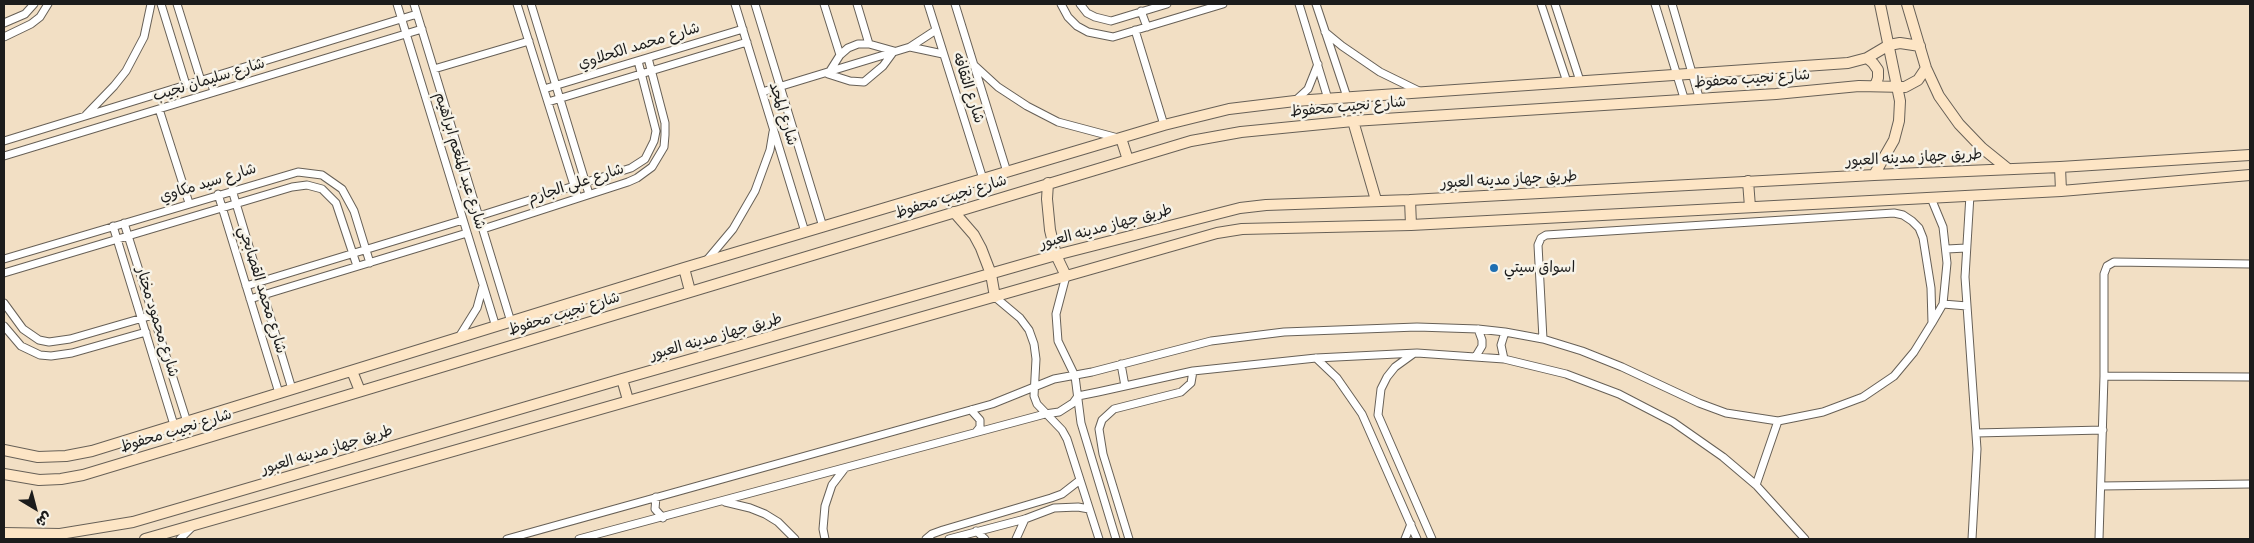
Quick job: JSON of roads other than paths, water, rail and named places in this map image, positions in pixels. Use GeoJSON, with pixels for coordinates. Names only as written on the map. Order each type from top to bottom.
{"type":"FeatureCollection","features":[{"type":"Feature","properties":{"kind":"main road"},"geometry":{"type":"LineString","coordinates":[[1874,174],[1894,140],[1899,121],[1900,101],[1880,4]]}},
{"type":"Feature","properties":{"kind":"main road"},"geometry":{"type":"LineString","coordinates":[[1907,4],[1926,68],[1939,96],[1959,124],[1982,148],[2008,169]]}},
{"type":"Feature","properties":{"kind":"main road","name":"شارع نجيب محفوظ"},"geometry":{"type":"LineString","coordinates":[[4,450],[38,457],[66,456],[92,451],[684,268],[1121,138],[1229,109],[1347,97],[1693,72],[1848,63],[1867,58],[1889,45],[1910,43],[1920,46]]}},
{"type":"Feature","properties":{"kind":"main road"},"geometry":{"type":"LineString","coordinates":[[1867,58],[1874,63],[1878,70],[1875,86]]}},
{"type":"Feature","properties":{"kind":"main road","name":"شارع نجيب محفوظ"},"geometry":{"type":"LineString","coordinates":[[4,474],[39,480],[84,475],[1191,141],[1241,132],[1353,121],[1875,86],[1904,87],[1918,80],[1926,68]]}},
{"type":"Feature","properties":{"kind":"main road"},"geometry":{"type":"LineString","coordinates":[[1353,121],[1376,200]]}},
{"type":"Feature","properties":{"kind":"main road"},"geometry":{"type":"LineString","coordinates":[[1121,138],[1128,160]]}},
{"type":"Feature","properties":{"kind":"main road","name":"طريق جهاز مدينه العبور"},"geometry":{"type":"LineString","coordinates":[[4,533],[60,534],[109,528],[293,476],[622,378],[1056,254],[1240,208],[1874,174],[2060,167],[2250,155]]}},
{"type":"Feature","properties":{"kind":"main road"},"geometry":{"type":"LineString","coordinates":[[2060,167],[2061,191]]}},
{"type":"Feature","properties":{"kind":"main road"},"geometry":{"type":"LineString","coordinates":[[145,539],[628,400],[995,298],[1217,233],[1242,229],[1411,225],[1931,198],[1970,194],[2061,191],[2250,175]]}},
{"type":"Feature","properties":{"kind":"main road"},"geometry":{"type":"LineString","coordinates":[[1748,181],[1750,207]]}},
{"type":"Feature","properties":{"kind":"main road"},"geometry":{"type":"LineString","coordinates":[[1048,183],[1048,214],[1056,254],[1066,276]]}},
{"type":"Feature","properties":{"kind":"main road"},"geometry":{"type":"LineString","coordinates":[[1410,200],[1411,225]]}},
{"type":"Feature","properties":{"kind":"main road"},"geometry":{"type":"LineString","coordinates":[[954,212],[974,235],[991,274],[995,298]]}},
{"type":"Feature","properties":{"kind":"main road"},"geometry":{"type":"LineString","coordinates":[[684,268],[690,291]]}},
{"type":"Feature","properties":{"kind":"main road"},"geometry":{"type":"LineString","coordinates":[[352,371],[360,391]]}},
{"type":"Feature","properties":{"kind":"main road"},"geometry":{"type":"LineString","coordinates":[[622,378],[628,400]]}},
{"type":"Feature","properties":{"kind":"main road"},"geometry":{"type":"LineString","coordinates":[[293,476],[298,494]]}},
{"type":"Feature","properties":{"kind":"street"},"geometry":{"type":"LineString","coordinates":[[4,23],[25,14],[34,4]]}},
{"type":"Feature","properties":{"kind":"street"},"geometry":{"type":"LineString","coordinates":[[4,37],[31,24],[40,17],[48,4]]}},
{"type":"Feature","properties":{"kind":"street"},"geometry":{"type":"LineString","coordinates":[[85,116],[126,71],[144,36],[152,4]]}},
{"type":"Feature","properties":{"kind":"street"},"geometry":{"type":"LineString","coordinates":[[161,4],[186,85]]}},
{"type":"Feature","properties":{"kind":"street"},"geometry":{"type":"LineString","coordinates":[[177,4],[201,80]]}},
{"type":"Feature","properties":{"kind":"street","name":"شارع عبد المنعم ابراهيم"},"geometry":{"type":"LineString","coordinates":[[397,4],[496,326]]}},
{"type":"Feature","properties":{"kind":"street","name":"شارع عبد المنعم ابراهيم"},"geometry":{"type":"LineString","coordinates":[[414,4],[511,322]]}},
{"type":"Feature","properties":{"kind":"street"},"geometry":{"type":"LineString","coordinates":[[517,4],[578,198]]}},
{"type":"Feature","properties":{"kind":"street"},"geometry":{"type":"LineString","coordinates":[[531,4],[589,194]]}},
{"type":"Feature","properties":{"kind":"street","name":"شارع المجد"},"geometry":{"type":"LineString","coordinates":[[735,4],[806,232]]}},
{"type":"Feature","properties":{"kind":"street","name":"شارع المجد"},"geometry":{"type":"LineString","coordinates":[[755,4],[823,227]]}},
{"type":"Feature","properties":{"kind":"street"},"geometry":{"type":"LineString","coordinates":[[824,4],[840,55]]}},
{"type":"Feature","properties":{"kind":"street"},"geometry":{"type":"LineString","coordinates":[[857,4],[869,44]]}},
{"type":"Feature","properties":{"kind":"street","name":"شارع الثقافه"},"geometry":{"type":"LineString","coordinates":[[928,4],[983,180]]}},
{"type":"Feature","properties":{"kind":"street","name":"شارع الثقافه"},"geometry":{"type":"LineString","coordinates":[[955,4],[1007,172]]}},
{"type":"Feature","properties":{"kind":"street"},"geometry":{"type":"LineString","coordinates":[[1061,4],[1068,17],[1088,32],[1113,37],[1223,4]]}},
{"type":"Feature","properties":{"kind":"street"},"geometry":{"type":"LineString","coordinates":[[1080,4],[1087,13],[1103,20],[1111,21],[1167,4]]}},
{"type":"Feature","properties":{"kind":"street"},"geometry":{"type":"LineString","coordinates":[[1299,4],[1328,99]]}},
{"type":"Feature","properties":{"kind":"street"},"geometry":{"type":"LineString","coordinates":[[1316,4],[1347,97]]}},
{"type":"Feature","properties":{"kind":"street"},"geometry":{"type":"LineString","coordinates":[[1541,4],[1567,82]]}},
{"type":"Feature","properties":{"kind":"street"},"geometry":{"type":"LineString","coordinates":[[1555,4],[1580,81]]}},
{"type":"Feature","properties":{"kind":"street"},"geometry":{"type":"LineString","coordinates":[[1655,4],[1684,98]]}},
{"type":"Feature","properties":{"kind":"street"},"geometry":{"type":"LineString","coordinates":[[1672,4],[1699,97]]}},
{"type":"Feature","properties":{"kind":"street"},"geometry":{"type":"LineString","coordinates":[[1141,11],[1146,27]]}},
{"type":"Feature","properties":{"kind":"street","name":"شارع سليمان نجيب"},"geometry":{"type":"LineString","coordinates":[[4,142],[417,14]]}},
{"type":"Feature","properties":{"kind":"street","name":"شارع سليمان نجيب"},"geometry":{"type":"LineString","coordinates":[[4,156],[422,29]]}},
{"type":"Feature","properties":{"kind":"street","name":"شارع محمد الكحلاوي"},"geometry":{"type":"LineString","coordinates":[[544,89],[743,29]]}},
{"type":"Feature","properties":{"kind":"street"},"geometry":{"type":"LineString","coordinates":[[910,48],[936,30]]}},
{"type":"Feature","properties":{"kind":"street"},"geometry":{"type":"LineString","coordinates":[[1135,30],[1164,126]]}},
{"type":"Feature","properties":{"kind":"street"},"geometry":{"type":"LineString","coordinates":[[1325,32],[1348,51],[1380,72],[1421,92]]}},
{"type":"Feature","properties":{"kind":"street"},"geometry":{"type":"LineString","coordinates":[[434,70],[529,41]]}},
{"type":"Feature","properties":{"kind":"street","name":"شارع محمد الكحلاوي"},"geometry":{"type":"LineString","coordinates":[[548,102],[747,42]]}},
{"type":"Feature","properties":{"kind":"street"},"geometry":{"type":"LineString","coordinates":[[828,74],[840,55],[848,48],[858,44],[869,44],[894,51]]}},
{"type":"Feature","properties":{"kind":"street"},"geometry":{"type":"LineString","coordinates":[[762,92],[828,74],[894,51],[910,48],[943,54]]}},
{"type":"Feature","properties":{"kind":"street"},"geometry":{"type":"LineString","coordinates":[[828,74],[850,81],[864,82],[879,70],[894,51]]}},
{"type":"Feature","properties":{"kind":"street"},"geometry":{"type":"LineString","coordinates":[[638,61],[656,131],[654,141],[645,159],[652,167],[659,158],[666,135],[665,124],[648,58]]}},
{"type":"Feature","properties":{"kind":"street"},"geometry":{"type":"LineString","coordinates":[[973,64],[998,87],[1027,106],[1058,122],[1121,138]]}},
{"type":"Feature","properties":{"kind":"street"},"geometry":{"type":"LineString","coordinates":[[1295,101],[1308,89],[1318,64]]}},
{"type":"Feature","properties":{"kind":"street"},"geometry":{"type":"LineString","coordinates":[[210,78],[214,92]]}},
{"type":"Feature","properties":{"kind":"street"},"geometry":{"type":"LineString","coordinates":[[159,109],[189,203]]}},
{"type":"Feature","properties":{"kind":"street"},"geometry":{"type":"LineString","coordinates":[[705,263],[733,229],[755,191],[770,150],[774,129]]}},
{"type":"Feature","properties":{"kind":"street","name":"شارع على الجارم"},"geometry":{"type":"LineString","coordinates":[[479,216],[632,168],[645,159]]}},
{"type":"Feature","properties":{"kind":"street","name":"شارع على الجارم"},"geometry":{"type":"LineString","coordinates":[[482,229],[637,178],[652,167]]}},
{"type":"Feature","properties":{"kind":"street","name":"شارع سيد مكاوي"},"geometry":{"type":"LineString","coordinates":[[4,259],[218,194],[298,172],[322,175],[342,189],[350,199],[370,263]]}},
{"type":"Feature","properties":{"kind":"street","name":"شارع سيد مكاوي"},"geometry":{"type":"LineString","coordinates":[[4,273],[300,185],[315,186],[322,189],[336,203],[357,266]]}},
{"type":"Feature","properties":{"kind":"street","name":"شارع محمد القصابجي"},"geometry":{"type":"LineString","coordinates":[[232,190],[292,389]]}},
{"type":"Feature","properties":{"kind":"street","name":"شارع محمد القصابجي"},"geometry":{"type":"LineString","coordinates":[[218,194],[279,393]]}},
{"type":"Feature","properties":{"kind":"street"},"geometry":{"type":"LineString","coordinates":[[1970,194],[1965,277],[1976,433],[1972,539]]}},
{"type":"Feature","properties":{"kind":"street"},"geometry":{"type":"LineString","coordinates":[[507,539],[972,410],[1006,400],[1054,379],[1075,376],[1212,341],[1284,332],[1416,327],[1505,332],[1543,339],[1622,367],[1699,403],[1726,413],[1778,420],[1823,412],[1844,406],[1882,385],[1905,364],[1943,304],[1947,276],[1947,248],[1943,227],[1931,198]]}},
{"type":"Feature","properties":{"kind":"street"},"geometry":{"type":"LineString","coordinates":[[1543,339],[1538,245],[1543,236],[1882,214],[1903,215],[1919,228],[1923,238],[1931,288],[1932,324]]}},
{"type":"Feature","properties":{"kind":"street"},"geometry":{"type":"LineString","coordinates":[[148,215],[153,229]]}},
{"type":"Feature","properties":{"kind":"street"},"geometry":{"type":"LineString","coordinates":[[246,286],[463,220]]}},
{"type":"Feature","properties":{"kind":"street","name":"شارع محمود مختار"},"geometry":{"type":"LineString","coordinates":[[124,223],[187,422]]}},
{"type":"Feature","properties":{"kind":"street","name":"شارع محمود مختار"},"geometry":{"type":"LineString","coordinates":[[113,226],[174,425]]}},
{"type":"Feature","properties":{"kind":"street"},"geometry":{"type":"LineString","coordinates":[[250,299],[467,233]]}},
{"type":"Feature","properties":{"kind":"street"},"geometry":{"type":"LineString","coordinates":[[87,234],[92,247]]}},
{"type":"Feature","properties":{"kind":"street"},"geometry":{"type":"LineString","coordinates":[[50,245],[55,258]]}},
{"type":"Feature","properties":{"kind":"street"},"geometry":{"type":"LineString","coordinates":[[1947,248],[1966,248]]}},
{"type":"Feature","properties":{"kind":"street"},"geometry":{"type":"LineString","coordinates":[[2099,539],[2103,430],[2104,274],[2107,266],[2114,262],[2250,264]]}},
{"type":"Feature","properties":{"kind":"street"},"geometry":{"type":"LineString","coordinates":[[1066,276],[1058,301],[1056,328],[1063,353],[1075,376],[1081,423],[1116,539]]}},
{"type":"Feature","properties":{"kind":"street"},"geometry":{"type":"LineString","coordinates":[[459,338],[477,308],[483,286]]}},
{"type":"Feature","properties":{"kind":"street"},"geometry":{"type":"LineString","coordinates":[[995,298],[1020,318],[1029,330],[1034,344],[1036,359],[1034,396],[1037,404],[1053,420],[1067,440],[1099,539]]}},
{"type":"Feature","properties":{"kind":"street"},"geometry":{"type":"LineString","coordinates":[[4,303],[22,329],[39,340],[49,342],[70,339],[153,315]]}},
{"type":"Feature","properties":{"kind":"street"},"geometry":{"type":"LineString","coordinates":[[1943,304],[1967,306]]}},
{"type":"Feature","properties":{"kind":"street"},"geometry":{"type":"LineString","coordinates":[[1476,356],[1482,346],[1478,329]]}},
{"type":"Feature","properties":{"kind":"street"},"geometry":{"type":"LineString","coordinates":[[5,330],[21,346],[40,355],[51,356],[72,353],[146,332]]}},
{"type":"Feature","properties":{"kind":"street"},"geometry":{"type":"LineString","coordinates":[[1504,359],[1501,345],[1505,332]]}},
{"type":"Feature","properties":{"kind":"street"},"geometry":{"type":"LineString","coordinates":[[1417,353],[1395,367],[1387,377],[1378,402],[1378,415],[1432,539]]}},
{"type":"Feature","properties":{"kind":"street"},"geometry":{"type":"LineString","coordinates":[[579,539],[1067,409],[1078,396],[1193,371],[1316,358],[1417,353],[1476,356],[1534,365],[1591,382],[1647,407],[1698,439],[1756,485],[1805,539]]}},
{"type":"Feature","properties":{"kind":"street"},"geometry":{"type":"LineString","coordinates":[[1316,358],[1337,378],[1362,414],[1417,539]]}},
{"type":"Feature","properties":{"kind":"street"},"geometry":{"type":"LineString","coordinates":[[1121,364],[1125,386]]}},
{"type":"Feature","properties":{"kind":"street"},"geometry":{"type":"LineString","coordinates":[[1129,539],[1103,454],[1099,428],[1102,420],[1114,409],[1181,392],[1191,383],[1193,371]]}},
{"type":"Feature","properties":{"kind":"street"},"geometry":{"type":"LineString","coordinates":[[2104,376],[2250,377]]}},
{"type":"Feature","properties":{"kind":"street"},"geometry":{"type":"LineString","coordinates":[[972,410],[980,420],[976,432]]}},
{"type":"Feature","properties":{"kind":"street"},"geometry":{"type":"LineString","coordinates":[[1756,485],[1778,420]]}},
{"type":"Feature","properties":{"kind":"street"},"geometry":{"type":"LineString","coordinates":[[1976,433],[2103,430]]}},
{"type":"Feature","properties":{"kind":"street"},"geometry":{"type":"LineString","coordinates":[[825,539],[823,529],[825,506],[832,485],[845,468]]}},
{"type":"Feature","properties":{"kind":"street"},"geometry":{"type":"LineString","coordinates":[[926,539],[932,534],[943,530],[1062,494],[1080,480]]}},
{"type":"Feature","properties":{"kind":"street"},"geometry":{"type":"LineString","coordinates":[[2101,486],[2250,484]]}},
{"type":"Feature","properties":{"kind":"street"},"geometry":{"type":"LineString","coordinates":[[656,497],[655,509],[663,518]]}},
{"type":"Feature","properties":{"kind":"street"},"geometry":{"type":"LineString","coordinates":[[720,502],[735,503],[765,514],[778,522],[795,539]]}},
{"type":"Feature","properties":{"kind":"street"},"geometry":{"type":"LineString","coordinates":[[948,539],[1025,519],[1054,508],[1072,506],[1089,509]]}},
{"type":"Feature","properties":{"kind":"street"},"geometry":{"type":"LineString","coordinates":[[1016,539],[1025,519]]}},
{"type":"Feature","properties":{"kind":"street"},"geometry":{"type":"LineString","coordinates":[[1405,539],[1410,524]]}},
{"type":"Feature","properties":{"kind":"street"},"geometry":{"type":"LineString","coordinates":[[180,539],[194,525]]}},
{"type":"Feature","properties":{"kind":"street"},"geometry":{"type":"LineString","coordinates":[[976,531],[985,539]]}},
{"type":"Feature","properties":{"kind":"place","name":"اسواق سيتي"},"geometry":{"type":"Point","coordinates":[1494,268]}}]}
